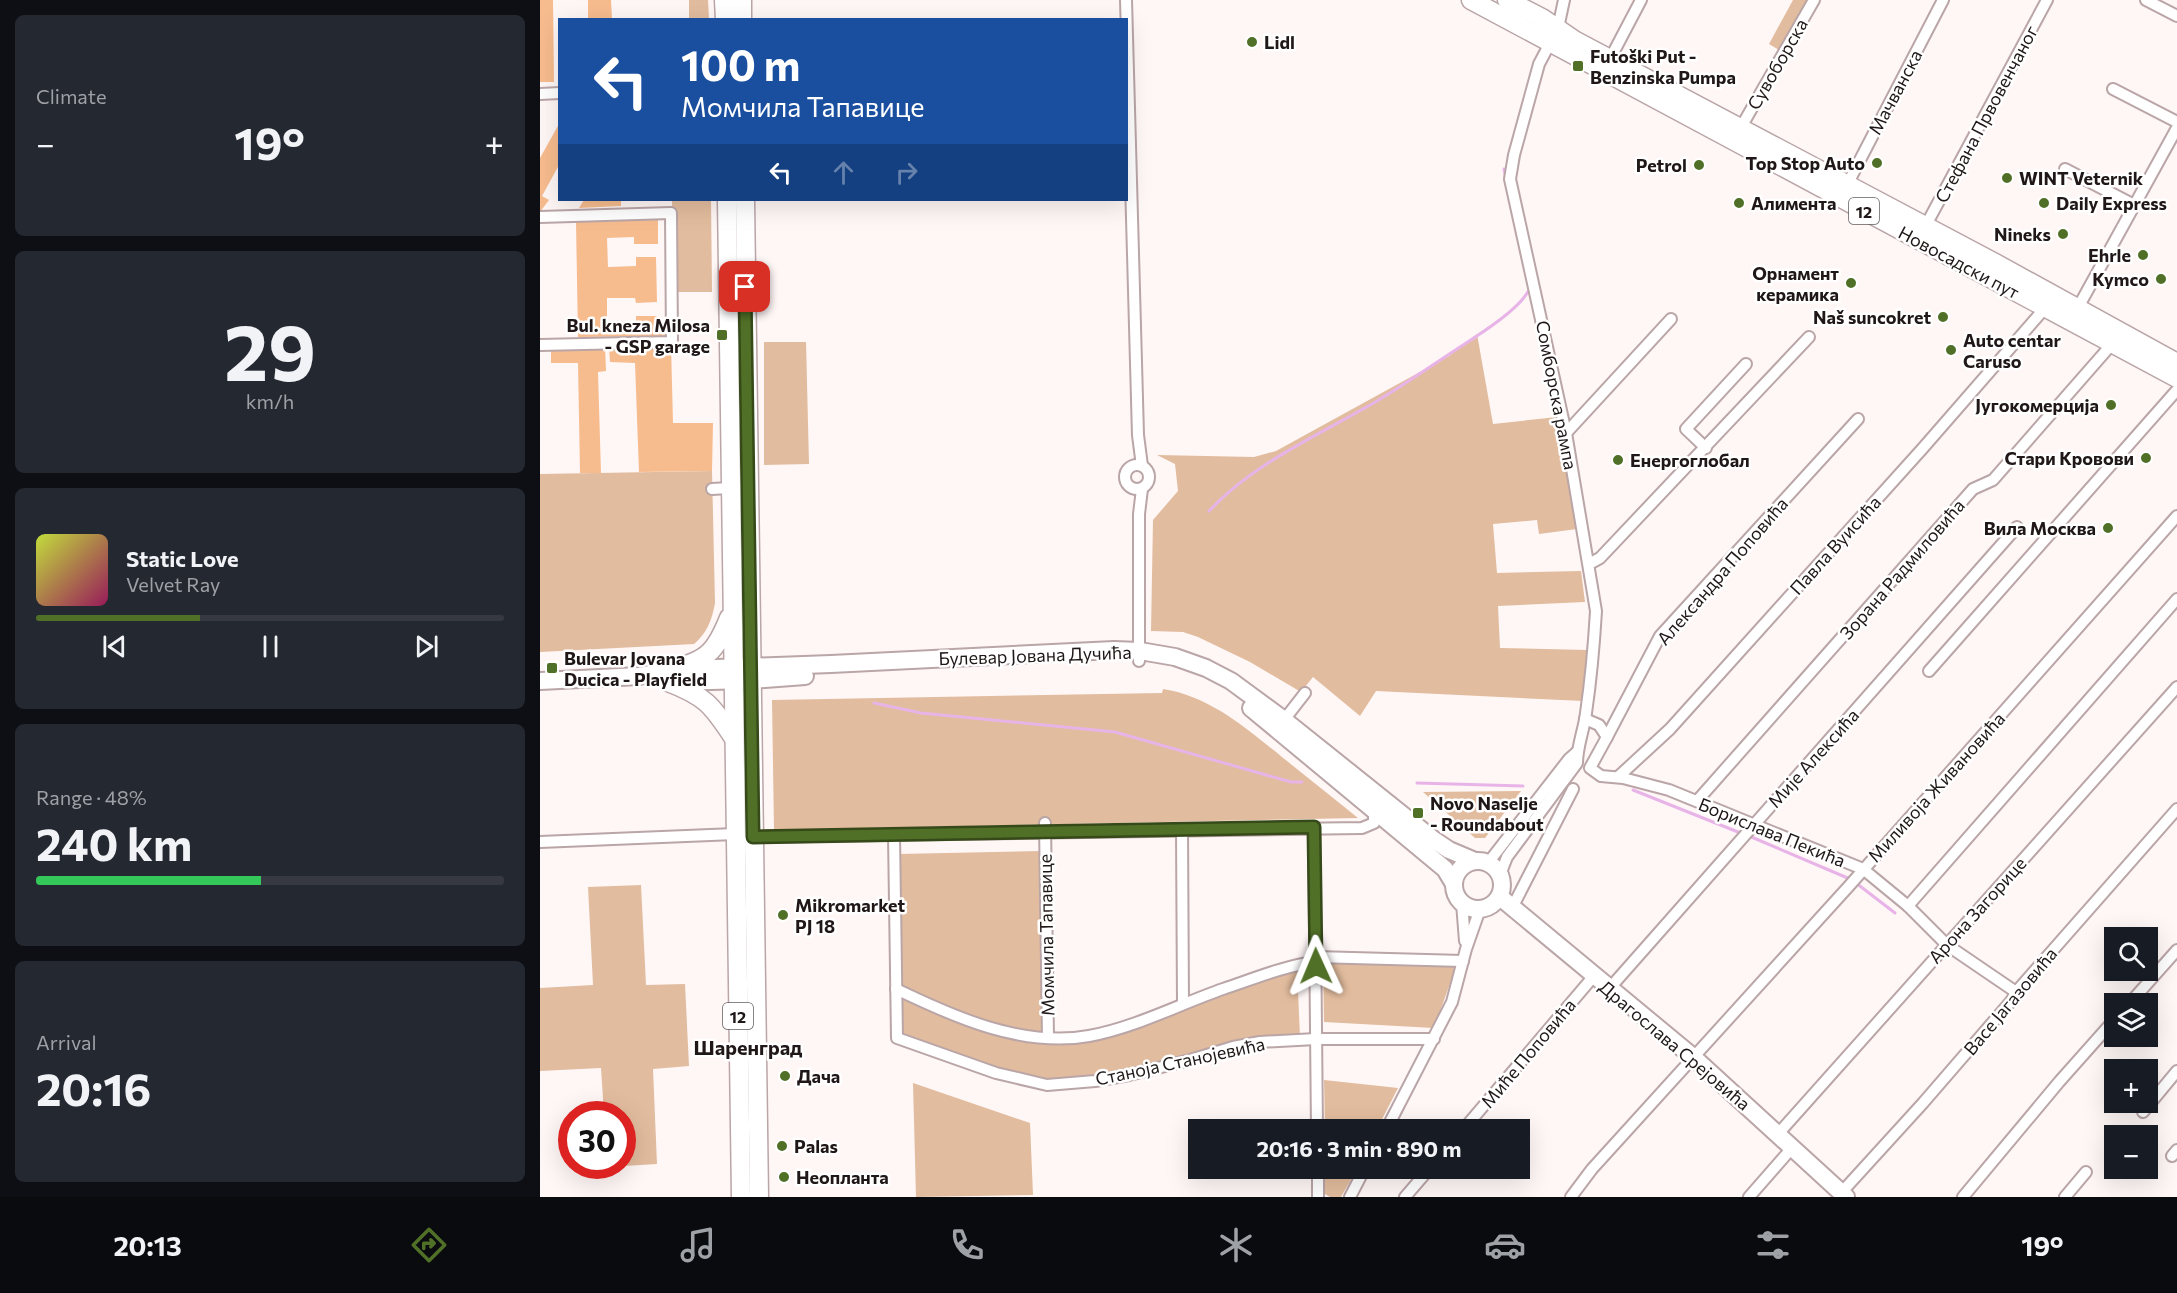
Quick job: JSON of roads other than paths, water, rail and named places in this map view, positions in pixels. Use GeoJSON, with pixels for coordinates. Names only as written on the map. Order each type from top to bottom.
{"type":"FeatureCollection","features":[{"type":"Feature","properties":{"kind":"main road"},"geometry":{"type":"LineString","coordinates":[[724,0],[725,18]]}},
{"type":"Feature","properties":{"kind":"main road"},"geometry":{"type":"LineString","coordinates":[[742,0],[742,18]]}},
{"type":"Feature","properties":{"kind":"main road","name":"12"},"geometry":{"type":"LineString","coordinates":[[1471,0],[1554,36]]}},
{"type":"Feature","properties":{"kind":"main road","name":"12"},"geometry":{"type":"LineString","coordinates":[[1507,0],[1554,36]]}},
{"type":"Feature","properties":{"kind":"main road","name":"Новосадски пут"},"geometry":{"type":"LineString","coordinates":[[1554,36],[1574,40],[1611,59],[1925,227],[2074,315],[2177,363]]}},
{"type":"Feature","properties":{"kind":"main road","name":"Новосадски пут"},"geometry":{"type":"LineString","coordinates":[[1554,36],[2045,308],[2074,315],[2112,344],[2177,378]]}},
{"type":"Feature","properties":{"kind":"main road","name":"12"},"geometry":{"type":"LineString","coordinates":[[727,201],[736,287],[742,674],[744,836],[741,1197]]}},
{"type":"Feature","properties":{"kind":"main road","name":"12"},"geometry":{"type":"LineString","coordinates":[[744,201],[721,488],[732,610],[742,674],[734,738],[744,836],[759,1197]]}},
{"type":"Feature","properties":{"kind":"main road"},"geometry":{"type":"LineString","coordinates":[[732,610],[718,644],[705,658],[670,676],[708,702],[734,738]]}},
{"type":"Feature","properties":{"kind":"street"},"geometry":{"type":"LineString","coordinates":[[1126,0],[1126,18]]}},
{"type":"Feature","properties":{"kind":"street","name":"Сомборска рампа"},"geometry":{"type":"LineString","coordinates":[[1500,875],[1507,857],[1577,763],[1577,752],[1585,720],[1596,611],[1566,434],[1510,179],[1514,154],[1539,64],[1554,36],[1564,0]]}},
{"type":"Feature","properties":{"kind":"street"},"geometry":{"type":"LineString","coordinates":[[1611,59],[1641,0]]}},
{"type":"Feature","properties":{"kind":"street","name":"Сувоборска"},"geometry":{"type":"LineString","coordinates":[[1740,129],[1814,0]]}},
{"type":"Feature","properties":{"kind":"street","name":"Мачванска"},"geometry":{"type":"LineString","coordinates":[[1847,185],[1943,0]]}},
{"type":"Feature","properties":{"kind":"street","name":"Стефана Првовенчаног"},"geometry":{"type":"LineString","coordinates":[[1925,227],[2047,0]]}},
{"type":"Feature","properties":{"kind":"street"},"geometry":{"type":"LineString","coordinates":[[2146,0],[2177,16]]}},
{"type":"Feature","properties":{"kind":"street"},"geometry":{"type":"LineString","coordinates":[[1128,72],[1138,466]]}},
{"type":"Feature","properties":{"kind":"street"},"geometry":{"type":"LineString","coordinates":[[2113,89],[2177,122]]}},
{"type":"Feature","properties":{"kind":"street"},"geometry":{"type":"LineString","coordinates":[[540,94],[558,93]]}},
{"type":"Feature","properties":{"kind":"street"},"geometry":{"type":"LineString","coordinates":[[2074,315],[2177,128]]}},
{"type":"Feature","properties":{"kind":"street"},"geometry":{"type":"LineString","coordinates":[[2065,169],[2134,205]]}},
{"type":"Feature","properties":{"kind":"street"},"geometry":{"type":"LineString","coordinates":[[540,217],[671,213],[672,342],[540,345]]}},
{"type":"Feature","properties":{"kind":"street","name":"Павла Вуисића"},"geometry":{"type":"LineString","coordinates":[[1618,777],[1670,729],[1923,448],[2045,308]]}},
{"type":"Feature","properties":{"kind":"street"},"geometry":{"type":"LineString","coordinates":[[1566,434],[1671,319]]}},
{"type":"Feature","properties":{"kind":"street"},"geometry":{"type":"LineString","coordinates":[[1589,564],[1600,558],[1809,337]]}},
{"type":"Feature","properties":{"kind":"street","name":"Зорана Радмиловића"},"geometry":{"type":"LineString","coordinates":[[1697,801],[1973,489],[1993,480],[2112,344]]}},
{"type":"Feature","properties":{"kind":"street"},"geometry":{"type":"LineString","coordinates":[[1706,448],[1686,429],[1746,364]]}},
{"type":"Feature","properties":{"kind":"street"},"geometry":{"type":"LineString","coordinates":[[1929,671],[2177,390]]}},
{"type":"Feature","properties":{"kind":"street","name":"Александра Поповића"},"geometry":{"type":"LineString","coordinates":[[1607,737],[1660,636],[1858,419]]}},
{"type":"Feature","properties":{"kind":"street"},"geometry":{"type":"LineString","coordinates":[[1138,466],[1150,475],[1149,483],[1139,489],[1128,486],[1125,478],[1127,471],[1138,466]]}},
{"type":"Feature","properties":{"kind":"street"},"geometry":{"type":"LineString","coordinates":[[1139,489],[1139,656]]}},
{"type":"Feature","properties":{"kind":"street","name":"Миливоја Живановића"},"geometry":{"type":"LineString","coordinates":[[1570,1197],[1592,1169],[1856,878],[2177,516]]}},
{"type":"Feature","properties":{"kind":"street","name":"Мије Алексића"},"geometry":{"type":"LineString","coordinates":[[1609,989],[2018,527]]}},
{"type":"Feature","properties":{"kind":"street"},"geometry":{"type":"LineString","coordinates":[[1908,906],[2177,600]]}},
{"type":"Feature","properties":{"kind":"street","name":"Булевар Јована Дучића"},"geometry":{"type":"LineString","coordinates":[[1139,656],[1193,674],[1225,689],[1258,713],[1371,817],[1400,831],[1445,869],[1454,884]]}},
{"type":"Feature","properties":{"kind":"street","name":"Булевар Јована Дучића"},"geometry":{"type":"LineString","coordinates":[[540,681],[639,676],[960,668],[1113,660],[1139,656],[1174,657],[1206,668],[1241,687],[1434,840],[1449,850],[1481,862]]}},
{"type":"Feature","properties":{"kind":"street","name":"Арона Загорице"},"geometry":{"type":"LineString","coordinates":[[1778,1134],[2177,687]]}},
{"type":"Feature","properties":{"kind":"street"},"geometry":{"type":"LineString","coordinates":[[1284,720],[1305,693]]}},
{"type":"Feature","properties":{"kind":"street"},"geometry":{"type":"LineString","coordinates":[[1585,720],[1599,725],[1607,737]]}},
{"type":"Feature","properties":{"kind":"street","name":"Борислава Пекића"},"geometry":{"type":"LineString","coordinates":[[1607,737],[1590,768],[1601,776],[1618,777],[1669,790],[1697,801],[1747,832],[1856,878],[1908,906],[1947,945],[2016,992]]}},
{"type":"Feature","properties":{"kind":"street","name":"Сомборска рампа"},"geometry":{"type":"LineString","coordinates":[[1481,862],[1577,752]]}},
{"type":"Feature","properties":{"kind":"street"},"geometry":{"type":"LineString","coordinates":[[1462,903],[1473,909],[1480,909],[1506,903],[1573,789]]}},
{"type":"Feature","properties":{"kind":"street","name":"Васе Јагазовића"},"geometry":{"type":"LineString","coordinates":[[1838,1194],[1967,1053],[2012,1000],[2016,992],[2177,809]]}},
{"type":"Feature","properties":{"kind":"street","name":"Момчила Тапавице"},"geometry":{"type":"LineString","coordinates":[[540,842],[744,836],[894,835],[1045,828],[1362,828],[1371,817]]}},
{"type":"Feature","properties":{"kind":"street"},"geometry":{"type":"LineString","coordinates":[[1314,827],[1317,1119]]}},
{"type":"Feature","properties":{"kind":"street","name":"Момчила Тапавице"},"geometry":{"type":"LineString","coordinates":[[1045,828],[1048,1038]]}},
{"type":"Feature","properties":{"kind":"street"},"geometry":{"type":"LineString","coordinates":[[1182,829],[1183,1003]]}},
{"type":"Feature","properties":{"kind":"street"},"geometry":{"type":"LineString","coordinates":[[894,835],[896,989],[944,1012],[989,1027],[1048,1038],[1088,1036],[1130,1025],[1183,1003],[1315,960],[1463,961]]}},
{"type":"Feature","properties":{"kind":"street"},"geometry":{"type":"LineString","coordinates":[[1466,949],[1462,903],[1454,884],[1458,872],[1468,863],[1481,862],[1500,875],[1506,903]]}},
{"type":"Feature","properties":{"kind":"street","name":"Драгослава Срејовића"},"geometry":{"type":"LineString","coordinates":[[1506,903],[1593,977],[1693,1057],[1778,1134],[1838,1194]]}},
{"type":"Feature","properties":{"kind":"street"},"geometry":{"type":"LineString","coordinates":[[1392,1119],[1452,1002],[1466,949],[1480,909]]}},
{"type":"Feature","properties":{"kind":"street"},"geometry":{"type":"LineString","coordinates":[[2139,993],[2177,950]]}},
{"type":"Feature","properties":{"kind":"street","name":"Миће Поповића"},"geometry":{"type":"LineString","coordinates":[[1472,1119],[1593,977]]}},
{"type":"Feature","properties":{"kind":"street","name":"Станоја Станојевића"},"geometry":{"type":"LineString","coordinates":[[896,989],[897,1038],[996,1073],[1047,1085],[1095,1081],[1260,1042],[1316,1039],[1434,1039]]}},
{"type":"Feature","properties":{"kind":"street"},"geometry":{"type":"LineString","coordinates":[[1963,1197],[2104,1031]]}},
{"type":"Feature","properties":{"kind":"street"},"geometry":{"type":"LineString","coordinates":[[2158,1094],[2177,1071]]}},
{"type":"Feature","properties":{"kind":"street"},"geometry":{"type":"LineString","coordinates":[[1749,1197],[1792,1148]]}},
{"type":"Feature","properties":{"kind":"street"},"geometry":{"type":"LineString","coordinates":[[2065,1197],[2086,1172]]}},
{"type":"Feature","properties":{"kind":"street"},"geometry":{"type":"LineString","coordinates":[[1318,1179],[1318,1197]]}},
{"type":"Feature","properties":{"kind":"street"},"geometry":{"type":"LineString","coordinates":[[1350,1197],[1359,1179]]}},
{"type":"Feature","properties":{"kind":"street"},"geometry":{"type":"LineString","coordinates":[[1405,1197],[1421,1179]]}},
{"type":"Feature","properties":{"kind":"waterway"},"geometry":{"type":"LineString","coordinates":[[1504,169],[1506,179]]}},
{"type":"Feature","properties":{"kind":"waterway"},"geometry":{"type":"LineString","coordinates":[[1508,191],[1519,243]]}},
{"type":"Feature","properties":{"kind":"waterway"},"geometry":{"type":"LineString","coordinates":[[1209,511],[1246,478],[1288,450],[1387,395],[1487,330],[1518,305],[1530,288]]}},
{"type":"Feature","properties":{"kind":"waterway"},"geometry":{"type":"LineString","coordinates":[[874,703],[921,713],[1115,732],[1291,782],[1302,782]]}},
{"type":"Feature","properties":{"kind":"waterway"},"geometry":{"type":"LineString","coordinates":[[1417,783],[1523,786]]}},
{"type":"Feature","properties":{"kind":"waterway"},"geometry":{"type":"LineString","coordinates":[[1633,790],[1743,834]]}},
{"type":"Feature","properties":{"kind":"waterway"},"geometry":{"type":"LineString","coordinates":[[1749,836],[1850,879]]}},
{"type":"Feature","properties":{"kind":"waterway"},"geometry":{"type":"LineString","coordinates":[[1856,883],[1895,913]]}},
{"type":"Feature","properties":{"kind":"place","name":"Lidl"},"geometry":{"type":"Point","coordinates":[1252,42]}},
{"type":"Feature","properties":{"kind":"place","name":"Futoški Put - Benzinska Pumpa"},"geometry":{"type":"Point","coordinates":[1578,66]}},
{"type":"Feature","properties":{"kind":"place","name":"Top Stop Auto"},"geometry":{"type":"Point","coordinates":[1877,163]}},
{"type":"Feature","properties":{"kind":"place","name":"Petrol"},"geometry":{"type":"Point","coordinates":[1699,165]}},
{"type":"Feature","properties":{"kind":"place","name":"WINT Veternik"},"geometry":{"type":"Point","coordinates":[2007,178]}},
{"type":"Feature","properties":{"kind":"place","name":"Алимента"},"geometry":{"type":"Point","coordinates":[1739,203]}},
{"type":"Feature","properties":{"kind":"place","name":"Daily Express"},"geometry":{"type":"Point","coordinates":[2044,203]}},
{"type":"Feature","properties":{"kind":"place","name":"Nineks"},"geometry":{"type":"Point","coordinates":[2063,234]}},
{"type":"Feature","properties":{"kind":"place","name":"Ehrle"},"geometry":{"type":"Point","coordinates":[2143,255]}},
{"type":"Feature","properties":{"kind":"place","name":"Kymco"},"geometry":{"type":"Point","coordinates":[2161,279]}},
{"type":"Feature","properties":{"kind":"place","name":"Орнамент керамика"},"geometry":{"type":"Point","coordinates":[1851,283]}},
{"type":"Feature","properties":{"kind":"place","name":"Naš suncokret"},"geometry":{"type":"Point","coordinates":[1943,317]}},
{"type":"Feature","properties":{"kind":"place","name":"Bul. kneza Milosa - GSP garage"},"geometry":{"type":"Point","coordinates":[722,335]}},
{"type":"Feature","properties":{"kind":"place","name":"Auto centar Caruso"},"geometry":{"type":"Point","coordinates":[1951,350]}},
{"type":"Feature","properties":{"kind":"place","name":"Југокомерција"},"geometry":{"type":"Point","coordinates":[2111,405]}},
{"type":"Feature","properties":{"kind":"place","name":"Стари Кровови"},"geometry":{"type":"Point","coordinates":[2146,458]}},
{"type":"Feature","properties":{"kind":"place","name":"Енергоглобал"},"geometry":{"type":"Point","coordinates":[1618,460]}},
{"type":"Feature","properties":{"kind":"place","name":"Вила Москва"},"geometry":{"type":"Point","coordinates":[2108,528]}},
{"type":"Feature","properties":{"kind":"place","name":"Bulevar Jovana Ducica - Playfield"},"geometry":{"type":"Point","coordinates":[552,668]}},
{"type":"Feature","properties":{"kind":"place","name":"Novo Naselje - Roundabout"},"geometry":{"type":"Point","coordinates":[1418,813]}},
{"type":"Feature","properties":{"kind":"place","name":"Mikromarket PJ 18"},"geometry":{"type":"Point","coordinates":[783,915]}},
{"type":"Feature","properties":{"kind":"place","name":"Дача"},"geometry":{"type":"Point","coordinates":[785,1076]}},
{"type":"Feature","properties":{"kind":"place","name":"Palas"},"geometry":{"type":"Point","coordinates":[782,1146]}},
{"type":"Feature","properties":{"kind":"place","name":"Неопланта"},"geometry":{"type":"Point","coordinates":[784,1177]}},
{"type":"Feature","properties":{"kind":"district","name":"Шаренград"},"geometry":{"type":"Point","coordinates":[748,1047]}}]}
